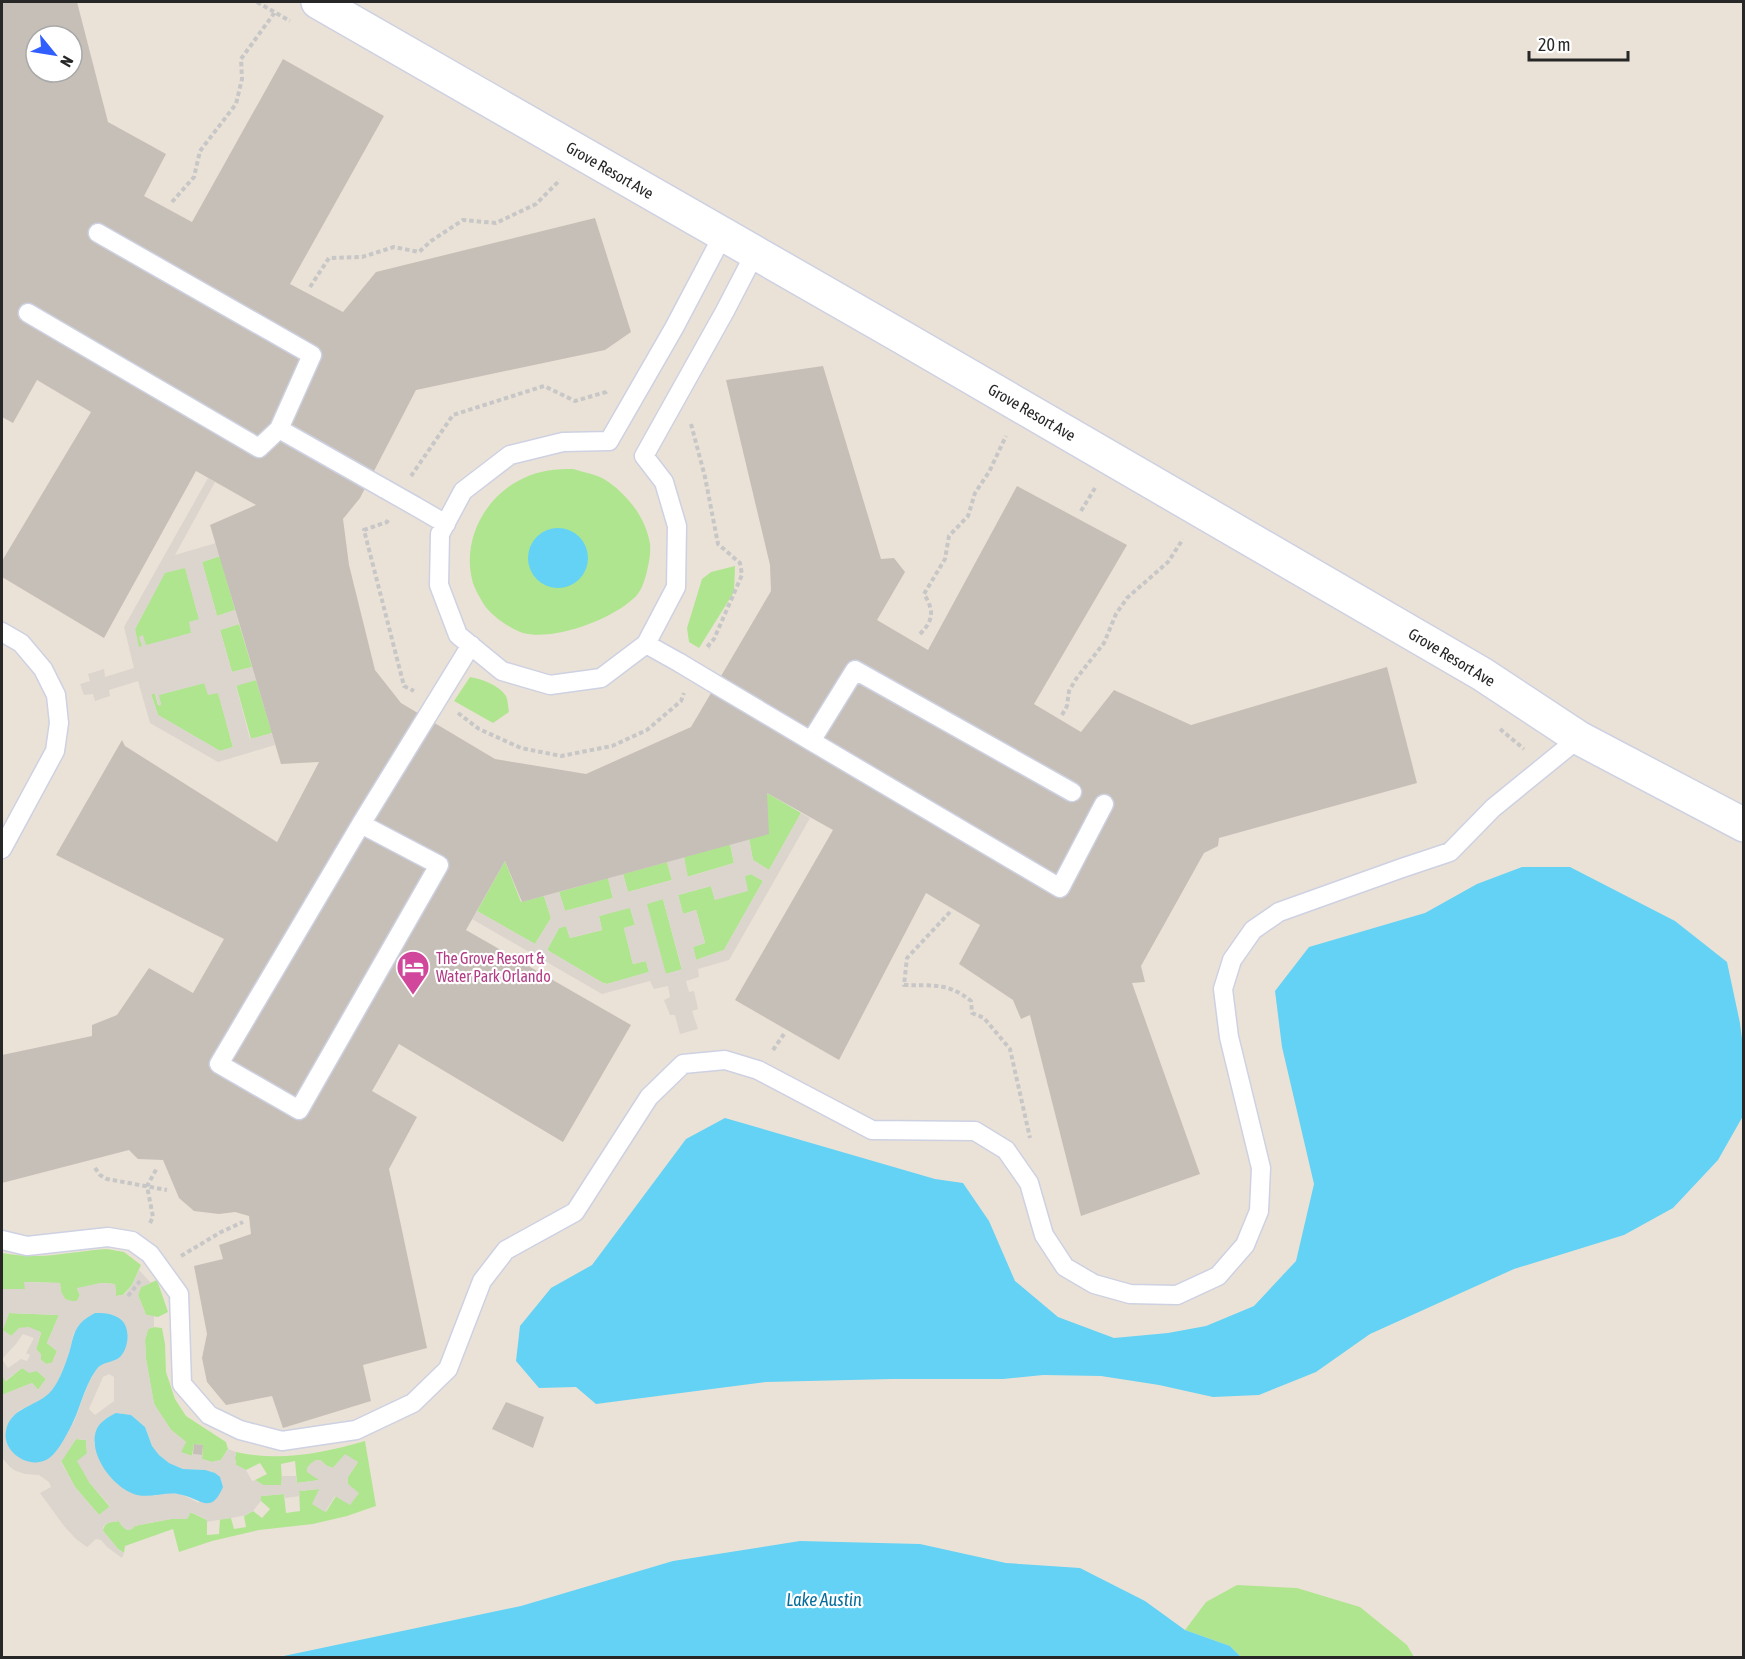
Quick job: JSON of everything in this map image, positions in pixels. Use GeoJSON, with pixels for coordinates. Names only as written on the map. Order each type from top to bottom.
{"type":"FeatureCollection","features":[{"type":"Feature","properties":{"kind":"street","name":"Grove Resort Ave"},"geometry":{"type":"LineString","coordinates":[[318,2],[1482,674],[1579,738],[1743,825]]}},
{"type":"Feature","properties":{"kind":"lane"},"geometry":{"type":"LineString","coordinates":[[28,313],[259,448],[279,429],[312,355],[98,233]]}},
{"type":"Feature","properties":{"kind":"lane"},"geometry":{"type":"LineString","coordinates":[[723,236],[674,328],[609,441],[563,442],[510,455],[463,491],[440,534],[439,585],[458,635],[502,671],[550,685],[601,678],[646,644],[676,587],[678,526],[664,482],[644,456],[755,253]]}},
{"type":"Feature","properties":{"kind":"lane"},"geometry":{"type":"LineString","coordinates":[[279,429],[446,524]]}},
{"type":"Feature","properties":{"kind":"lane"},"geometry":{"type":"LineString","coordinates":[[2,632],[21,643],[43,669],[56,695],[59,723],[55,751],[2,849]]}},
{"type":"Feature","properties":{"kind":"lane"},"geometry":{"type":"LineString","coordinates":[[646,644],[1060,888],[1104,804]]}},
{"type":"Feature","properties":{"kind":"lane"},"geometry":{"type":"LineString","coordinates":[[362,824],[439,865],[299,1110],[219,1064],[362,824],[471,645]]}},
{"type":"Feature","properties":{"kind":"lane"},"geometry":{"type":"LineString","coordinates":[[811,741],[855,670],[1072,792]]}},
{"type":"Feature","properties":{"kind":"lane"},"geometry":{"type":"LineString","coordinates":[[2,1240],[27,1246],[108,1237],[132,1241],[150,1254],[178,1294],[182,1384],[209,1415],[240,1430],[282,1441],[356,1430],[413,1403],[448,1369],[482,1281],[506,1250],[575,1212],[649,1097],[683,1064],[724,1060],[758,1070],[872,1130],[975,1131],[1006,1150],[1029,1183],[1044,1235],[1065,1267],[1094,1284],[1130,1294],[1178,1295],[1218,1276],[1245,1245],[1259,1211],[1261,1168],[1229,1037],[1223,989],[1232,960],[1253,930],[1279,912],[1450,852],[1493,807],[1579,738]]}},
{"type":"Feature","properties":{"kind":"path"},"geometry":{"type":"LineString","coordinates":[[172,202],[194,177],[200,151],[236,104],[242,79],[241,59],[275,12]]}},
{"type":"Feature","properties":{"kind":"path"},"geometry":{"type":"LineString","coordinates":[[310,287],[329,258],[362,257],[394,247],[419,252],[431,241],[464,220],[496,223],[536,204],[562,177]]}},
{"type":"Feature","properties":{"kind":"path"},"geometry":{"type":"LineString","coordinates":[[409,479],[453,415],[544,386],[575,401],[606,392],[612,386]]}},
{"type":"Feature","properties":{"kind":"path"},"geometry":{"type":"LineString","coordinates":[[693,417],[691,424],[705,477],[718,544],[740,563],[742,575],[714,639],[707,647],[716,652]]}},
{"type":"Feature","properties":{"kind":"path"},"geometry":{"type":"LineString","coordinates":[[920,634],[929,625],[932,606],[924,594],[945,559],[949,536],[968,516],[975,493],[989,472],[1006,436]]}},
{"type":"Feature","properties":{"kind":"path"},"geometry":{"type":"LineString","coordinates":[[1081,511],[1095,488]]}},
{"type":"Feature","properties":{"kind":"path"},"geometry":{"type":"LineString","coordinates":[[392,513],[387,522],[364,530],[404,686],[462,715],[479,729],[521,748],[561,756],[612,746],[646,730],[681,701],[686,690]]}},
{"type":"Feature","properties":{"kind":"path"},"geometry":{"type":"LineString","coordinates":[[1062,715],[1067,706],[1069,691],[1104,643],[1116,614],[1127,598],[1168,562],[1183,539]]}},
{"type":"Feature","properties":{"kind":"path"},"geometry":{"type":"LineString","coordinates":[[950,912],[907,958],[904,986],[948,987],[962,993],[971,1001],[972,1013],[984,1018],[1010,1048],[1032,1150],[1022,1173]]}},
{"type":"Feature","properties":{"kind":"path"},"geometry":{"type":"LineString","coordinates":[[95,1168],[107,1179],[167,1190]]}},
{"type":"Feature","properties":{"kind":"path"},"geometry":{"type":"LineString","coordinates":[[137,1245],[153,1217],[147,1186],[157,1168]]}},
{"type":"Feature","properties":{"kind":"path"},"geometry":{"type":"LineString","coordinates":[[164,1272],[182,1255],[220,1232],[243,1222]]}},
{"type":"Feature","properties":{"kind":"green space"},"geometry":{"type":"Polygon","coordinates":[[[573,469],[604,479],[620,491],[634,507],[644,524],[650,544],[650,558],[645,578],[633,599],[596,621],[550,634],[523,633],[495,617],[486,608],[476,591],[470,564],[474,533],[489,506],[511,485],[530,475],[573,469]]]}},
{"type":"Feature","properties":{"kind":"green space"},"geometry":{"type":"Polygon","coordinates":[[[220,556],[235,610],[217,616],[202,562],[220,556]]]}},
{"type":"Feature","properties":{"kind":"green space"},"geometry":{"type":"Polygon","coordinates":[[[735,566],[734,592],[699,648],[689,642],[687,628],[702,579],[711,572],[735,566]]]}},
{"type":"Feature","properties":{"kind":"green space"},"geometry":{"type":"Polygon","coordinates":[[[185,567],[199,619],[191,633],[146,646],[142,636],[142,647],[138,647],[135,629],[165,572],[185,567]]]}},
{"type":"Feature","properties":{"kind":"green space"},"geometry":{"type":"Polygon","coordinates":[[[239,624],[252,667],[232,672],[220,630],[239,624]]]}},
{"type":"Feature","properties":{"kind":"green space"},"geometry":{"type":"Polygon","coordinates":[[[470,677],[485,681],[499,689],[506,696],[509,712],[493,723],[454,701],[470,677]]]}},
{"type":"Feature","properties":{"kind":"green space"},"geometry":{"type":"Polygon","coordinates":[[[256,680],[272,733],[251,739],[236,685],[256,680]]]}},
{"type":"Feature","properties":{"kind":"green space"},"geometry":{"type":"Polygon","coordinates":[[[204,683],[218,692],[233,747],[220,751],[158,715],[151,694],[155,694],[158,705],[161,704],[158,695],[204,683]]]}},
{"type":"Feature","properties":{"kind":"green space"},"geometry":{"type":"Polygon","coordinates":[[[767,793],[801,813],[769,870],[753,860],[749,839],[767,793]]]}},
{"type":"Feature","properties":{"kind":"green space"},"geometry":{"type":"Polygon","coordinates":[[[730,844],[734,863],[687,877],[684,857],[730,844]]]}},
{"type":"Feature","properties":{"kind":"green space"},"geometry":{"type":"Polygon","coordinates":[[[505,861],[521,902],[544,896],[551,918],[535,944],[477,911],[505,861]]]}},
{"type":"Feature","properties":{"kind":"green space"},"geometry":{"type":"Polygon","coordinates":[[[667,862],[672,880],[628,892],[623,874],[667,862]]]}},
{"type":"Feature","properties":{"kind":"green space"},"geometry":{"type":"Polygon","coordinates":[[[751,874],[763,881],[724,950],[696,960],[693,947],[705,943],[696,910],[683,914],[678,895],[711,886],[715,900],[745,876],[751,874]]]}},
{"type":"Feature","properties":{"kind":"green space"},"geometry":{"type":"Polygon","coordinates":[[[608,878],[613,898],[565,911],[559,892],[608,878]]]}},
{"type":"Feature","properties":{"kind":"green space"},"geometry":{"type":"Polygon","coordinates":[[[663,899],[682,970],[665,974],[646,904],[663,899]]]}},
{"type":"Feature","properties":{"kind":"green space"},"geometry":{"type":"Polygon","coordinates":[[[630,907],[635,925],[624,928],[633,964],[646,961],[649,972],[607,984],[547,950],[559,928],[566,926],[570,938],[602,930],[599,916],[630,907]]]}},
{"type":"Feature","properties":{"kind":"green space"},"geometry":{"type":"Polygon","coordinates":[[[107,1249],[124,1252],[141,1265],[132,1285],[123,1295],[116,1296],[115,1284],[101,1283],[77,1289],[80,1295],[77,1301],[65,1299],[60,1283],[25,1282],[25,1289],[2,1289],[2,1253],[41,1256],[107,1249]]]}},
{"type":"Feature","properties":{"kind":"green space"},"geometry":{"type":"Polygon","coordinates":[[[157,1280],[168,1312],[158,1317],[146,1315],[138,1295],[141,1287],[157,1280]]]}},
{"type":"Feature","properties":{"kind":"green space"},"geometry":{"type":"Polygon","coordinates":[[[9,1313],[59,1315],[47,1343],[57,1351],[52,1363],[46,1364],[41,1360],[36,1349],[41,1333],[28,1327],[11,1336],[2,1330],[9,1313]]]}},
{"type":"Feature","properties":{"kind":"green space"},"geometry":{"type":"Polygon","coordinates":[[[162,1328],[166,1372],[175,1399],[186,1416],[226,1442],[228,1449],[221,1460],[212,1462],[202,1459],[203,1445],[194,1444],[192,1456],[180,1452],[186,1442],[171,1430],[154,1404],[145,1340],[148,1329],[162,1328]]]}},
{"type":"Feature","properties":{"kind":"green space"},"geometry":{"type":"Polygon","coordinates":[[[22,1368],[37,1371],[46,1379],[38,1390],[32,1383],[2,1395],[2,1375],[6,1381],[22,1368]]]}},
{"type":"Feature","properties":{"kind":"green space"},"geometry":{"type":"Polygon","coordinates":[[[76,1439],[86,1440],[89,1482],[110,1507],[99,1515],[75,1487],[61,1461],[76,1439]]]}},
{"type":"Feature","properties":{"kind":"green space"},"geometry":{"type":"Polygon","coordinates":[[[365,1441],[376,1506],[347,1516],[313,1524],[259,1530],[212,1541],[179,1552],[173,1529],[125,1546],[124,1553],[103,1531],[106,1524],[111,1522],[119,1521],[127,1530],[134,1526],[171,1519],[187,1519],[190,1512],[207,1520],[207,1535],[219,1534],[220,1519],[231,1518],[234,1529],[246,1527],[244,1516],[253,1511],[262,1518],[270,1509],[261,1501],[261,1496],[284,1494],[286,1513],[300,1511],[299,1491],[319,1489],[326,1512],[336,1496],[348,1484],[348,1477],[358,1462],[339,1461],[333,1468],[316,1460],[307,1468],[320,1480],[297,1483],[295,1461],[281,1464],[281,1485],[263,1485],[255,1480],[267,1474],[260,1463],[246,1470],[236,1465],[236,1452],[269,1456],[301,1455],[365,1441]]]}},
{"type":"Feature","properties":{"kind":"green space"},"geometry":{"type":"Polygon","coordinates":[[[1237,1585],[1297,1588],[1360,1607],[1407,1645],[1414,1657],[1241,1657],[1230,1646],[1185,1630],[1206,1602],[1237,1585]]]}},
{"type":"Feature","properties":{"kind":"shaded area"},"geometry":{"type":"Polygon","coordinates":[[[208,478],[215,482],[175,555],[216,543],[220,556],[202,562],[217,616],[235,610],[239,624],[220,630],[232,672],[252,667],[256,680],[236,686],[250,739],[272,733],[275,745],[218,762],[150,723],[138,681],[109,690],[110,696],[95,701],[93,694],[84,695],[80,684],[90,681],[88,674],[104,669],[105,677],[134,668],[124,627],[208,478]],[[185,568],[165,573],[135,629],[139,647],[142,646],[139,637],[143,635],[146,645],[191,633],[189,622],[199,619],[185,568]],[[204,683],[159,695],[161,705],[159,706],[155,694],[151,694],[158,715],[220,751],[233,747],[218,693],[208,695],[204,683]]]}},
{"type":"Feature","properties":{"kind":"shaded area"},"geometry":{"type":"Polygon","coordinates":[[[801,813],[810,818],[729,960],[698,969],[699,977],[686,981],[689,992],[694,991],[698,1009],[692,1011],[698,1029],[680,1034],[675,1015],[670,1015],[664,1000],[670,997],[668,986],[654,989],[650,981],[602,994],[472,919],[477,911],[535,944],[551,918],[544,896],[559,892],[565,911],[613,898],[608,878],[623,874],[628,892],[672,880],[667,862],[684,857],[688,877],[734,863],[730,844],[749,839],[753,860],[769,870],[801,813]],[[751,874],[745,876],[748,891],[715,900],[711,886],[678,895],[683,914],[696,910],[705,943],[693,947],[696,960],[724,950],[763,881],[751,874]],[[663,899],[647,904],[666,974],[682,969],[663,899]],[[630,908],[599,916],[602,930],[570,938],[566,926],[559,928],[547,950],[607,984],[649,972],[646,961],[633,964],[624,928],[635,925],[630,908]]]}},
{"type":"Feature","properties":{"kind":"shaded area"},"geometry":{"type":"Polygon","coordinates":[[[139,1270],[151,1283],[141,1287],[138,1295],[146,1315],[154,1316],[154,1327],[148,1329],[145,1340],[146,1359],[154,1404],[171,1430],[186,1442],[181,1452],[191,1456],[193,1454],[202,1455],[202,1459],[212,1462],[221,1460],[228,1449],[236,1452],[236,1465],[246,1470],[252,1481],[255,1480],[263,1485],[281,1485],[282,1476],[296,1476],[297,1483],[319,1480],[307,1472],[310,1464],[320,1460],[333,1468],[345,1454],[358,1462],[348,1477],[348,1484],[359,1493],[350,1505],[335,1496],[325,1512],[312,1504],[319,1489],[299,1491],[300,1496],[285,1498],[284,1494],[261,1496],[261,1501],[253,1511],[247,1515],[231,1518],[206,1522],[207,1520],[191,1512],[187,1519],[154,1522],[127,1530],[119,1521],[107,1523],[103,1531],[124,1553],[122,1558],[101,1540],[96,1539],[87,1547],[76,1539],[40,1493],[51,1487],[49,1482],[39,1475],[16,1471],[2,1458],[2,1395],[32,1383],[38,1390],[46,1379],[37,1371],[29,1373],[22,1368],[5,1381],[2,1375],[2,1359],[2,1289],[25,1289],[24,1282],[60,1283],[65,1299],[77,1301],[80,1295],[77,1288],[101,1283],[115,1284],[116,1296],[124,1295],[139,1270]],[[9,1313],[3,1330],[11,1336],[19,1328],[29,1327],[41,1332],[36,1349],[41,1354],[41,1360],[46,1364],[52,1363],[57,1351],[47,1343],[59,1315],[9,1313]],[[74,1332],[68,1357],[58,1382],[42,1400],[20,1410],[12,1417],[53,1454],[74,1422],[88,1384],[97,1368],[103,1363],[74,1332]],[[23,1334],[2,1359],[8,1368],[21,1359],[27,1361],[30,1355],[26,1353],[34,1338],[23,1334]],[[109,1374],[103,1377],[89,1409],[95,1415],[114,1401],[114,1377],[109,1374]],[[116,1413],[105,1419],[97,1429],[94,1444],[99,1457],[154,1496],[165,1493],[181,1494],[199,1503],[205,1470],[183,1469],[169,1463],[152,1446],[145,1427],[131,1415],[116,1413]],[[76,1439],[61,1462],[75,1487],[99,1515],[110,1506],[89,1482],[77,1461],[87,1453],[86,1440],[76,1439]]]}},
{"type":"Feature","properties":{"kind":"water"},"geometry":{"type":"Polygon","coordinates":[[[558,528],[575,533],[583,541],[588,558],[583,575],[575,583],[558,588],[541,583],[533,575],[528,558],[533,541],[541,533],[558,528]]]}},
{"type":"Feature","properties":{"kind":"water"},"geometry":{"type":"Polygon","coordinates":[[[1522,867],[1570,867],[1675,921],[1727,962],[1743,1048],[1743,1116],[1718,1160],[1673,1208],[1624,1235],[1514,1269],[1370,1334],[1316,1372],[1259,1395],[1213,1397],[1159,1385],[1101,1376],[1043,1375],[1003,1379],[766,1382],[596,1404],[576,1387],[539,1388],[516,1361],[520,1326],[551,1288],[592,1265],[686,1139],[725,1118],[935,1179],[963,1183],[989,1221],[1015,1281],[1058,1317],[1114,1338],[1168,1333],[1206,1326],[1254,1306],[1296,1261],[1314,1184],[1282,1047],[1275,991],[1309,947],[1425,913],[1477,884],[1522,867]]]}},
{"type":"Feature","properties":{"kind":"water"},"geometry":{"type":"Polygon","coordinates":[[[95,1313],[114,1316],[122,1320],[128,1336],[126,1347],[120,1357],[101,1365],[96,1370],[72,1424],[53,1455],[39,1462],[24,1460],[17,1456],[8,1445],[6,1431],[9,1423],[13,1416],[52,1390],[64,1367],[76,1330],[83,1321],[95,1313]]]}},
{"type":"Feature","properties":{"kind":"water"},"geometry":{"type":"Polygon","coordinates":[[[116,1413],[131,1415],[145,1427],[152,1446],[169,1463],[183,1469],[205,1470],[220,1477],[223,1487],[214,1501],[204,1503],[178,1494],[137,1495],[120,1486],[99,1460],[95,1440],[99,1425],[116,1413]]]}},
{"type":"Feature","properties":{"kind":"water","name":"Lake Austin"},"geometry":{"type":"Polygon","coordinates":[[[800,1541],[920,1544],[1006,1563],[1080,1568],[1145,1601],[1185,1630],[1230,1646],[1241,1657],[279,1657],[521,1606],[673,1561],[800,1541]]]}},
{"type":"Feature","properties":{"kind":"building"},"geometry":{"type":"Polygon","coordinates":[[[2,2],[77,2],[83,24],[24,24],[24,84],[84,84],[84,29],[108,122],[166,154],[144,196],[192,222],[283,59],[384,116],[290,284],[343,312],[376,272],[595,218],[631,332],[605,350],[416,390],[360,498],[343,519],[349,565],[375,670],[401,703],[495,759],[586,774],[691,727],[771,591],[770,565],[726,380],[823,366],[881,559],[894,558],[905,572],[877,620],[928,650],[1017,486],[1127,545],[1034,704],[1081,732],[1114,690],[1191,725],[1387,667],[1417,783],[1219,838],[1218,846],[1204,853],[1141,966],[1145,982],[1132,983],[1200,1174],[1081,1216],[1030,1015],[1021,1019],[1013,1000],[959,964],[980,925],[926,893],[839,1060],[735,1000],[833,830],[767,793],[769,834],[522,902],[505,861],[466,930],[631,1025],[563,1142],[399,1044],[372,1091],[417,1117],[389,1169],[427,1348],[363,1365],[371,1401],[283,1428],[272,1396],[226,1405],[207,1382],[202,1358],[207,1334],[194,1266],[223,1259],[219,1245],[251,1234],[249,1216],[235,1212],[219,1214],[194,1211],[179,1198],[163,1160],[138,1159],[129,1150],[2,1183],[2,1055],[92,1036],[92,1025],[117,1015],[149,968],[193,993],[224,939],[56,855],[122,740],[125,746],[277,842],[319,762],[281,764],[210,525],[256,505],[196,471],[104,638],[2,577],[2,561],[91,412],[37,380],[13,423],[2,417],[2,2]]]}},
{"type":"Feature","properties":{"kind":"building"},"geometry":{"type":"Polygon","coordinates":[[[506,1402],[544,1417],[533,1448],[492,1429],[506,1402]]]}},
{"type":"Feature","properties":{"kind":"building"},"geometry":{"type":"Polygon","coordinates":[[[194,1444],[203,1445],[202,1455],[193,1454],[194,1444]]]}},
{"type":"Feature","properties":{"kind":"place","name":"The Grove Resort & Water Park Orlando"},"geometry":{"type":"Point","coordinates":[413,996]}}]}
